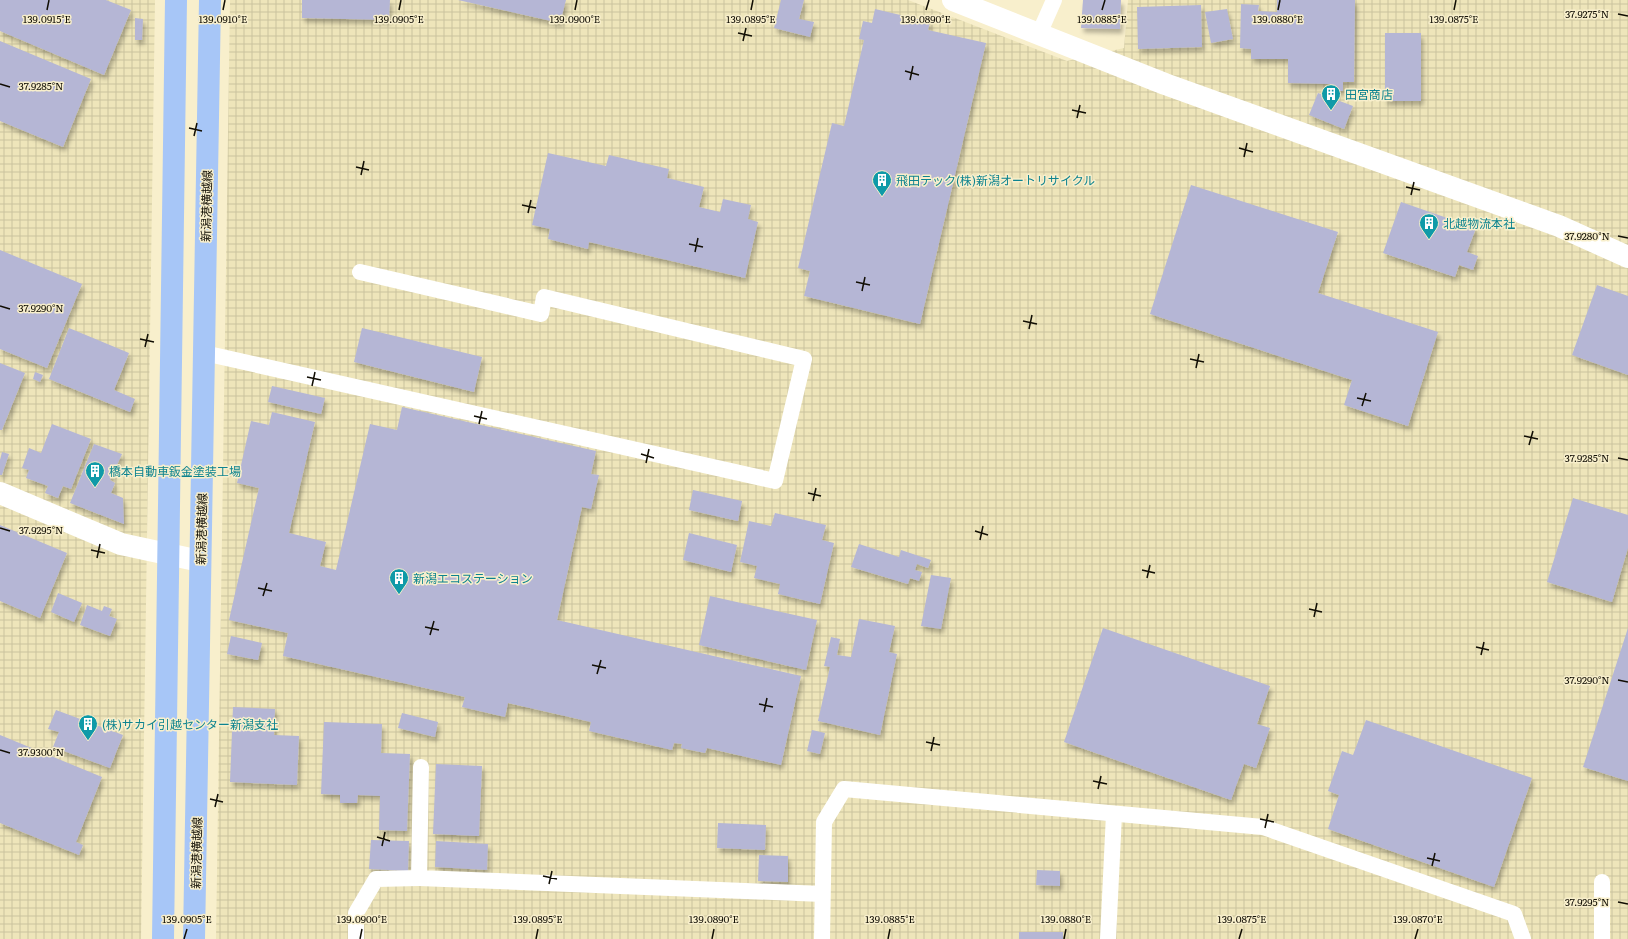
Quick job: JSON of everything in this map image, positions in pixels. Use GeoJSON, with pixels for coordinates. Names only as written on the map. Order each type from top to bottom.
{"type":"FeatureCollection","features":[{"type":"Feature","properties":{"kind":"main road"},"geometry":{"type":"LineString","coordinates":[[163,939],[176,0]]}},
{"type":"Feature","properties":{"kind":"main road","name":"新潟港横越線"},"geometry":{"type":"LineString","coordinates":[[194,939],[210,0]]}},
{"type":"Feature","properties":{"kind":"street"},"geometry":{"type":"LineString","coordinates":[[953,0],[1165,84],[1560,226],[1628,257]]}},
{"type":"Feature","properties":{"kind":"street"},"geometry":{"type":"LineString","coordinates":[[0,493],[121,544],[200,561]]}},
{"type":"Feature","properties":{"kind":"lane"},"geometry":{"type":"LineString","coordinates":[[1039,34],[1054,0]]}},
{"type":"Feature","properties":{"kind":"lane"},"geometry":{"type":"LineString","coordinates":[[204,353],[775,481],[804,359],[544,298],[541,314],[360,272]]}},
{"type":"Feature","properties":{"kind":"lane"},"geometry":{"type":"LineString","coordinates":[[419,878],[421,767]]}},
{"type":"Feature","properties":{"kind":"lane"},"geometry":{"type":"LineString","coordinates":[[822,939],[824,822],[844,789],[1264,827],[1514,914],[1523,939]]}},
{"type":"Feature","properties":{"kind":"lane"},"geometry":{"type":"LineString","coordinates":[[1108,939],[1114,814]]}},
{"type":"Feature","properties":{"kind":"lane"},"geometry":{"type":"LineString","coordinates":[[356,939],[356,913],[376,879],[419,878],[822,894]]}},
{"type":"Feature","properties":{"kind":"lane"},"geometry":{"type":"LineString","coordinates":[[1602,882],[1602,939]]}},
{"type":"Feature","properties":{"kind":"shaded area"},"geometry":{"type":"Polygon","coordinates":[[[0,0],[155,0],[141,939],[0,939],[0,0]]]}},
{"type":"Feature","properties":{"kind":"shaded area"},"geometry":{"type":"Polygon","coordinates":[[[230,0],[908,0],[1067,61],[1124,48],[1128,0],[1628,0],[1628,939],[216,939],[230,0]]]}},
{"type":"Feature","properties":{"kind":"building"},"geometry":{"type":"Polygon","coordinates":[[[0,0],[106,0],[131,10],[104,75],[0,31],[0,0]]]}},
{"type":"Feature","properties":{"kind":"building"},"geometry":{"type":"Polygon","coordinates":[[[302,0],[390,0],[389,20],[302,18],[302,0]]]}},
{"type":"Feature","properties":{"kind":"building"},"geometry":{"type":"Polygon","coordinates":[[[458,0],[566,0],[560,23],[458,0]]]}},
{"type":"Feature","properties":{"kind":"building"},"geometry":{"type":"Polygon","coordinates":[[[781,0],[804,0],[799,19],[814,22],[810,37],[774,28],[781,0]]]}},
{"type":"Feature","properties":{"kind":"building"},"geometry":{"type":"Polygon","coordinates":[[[1083,0],[1121,0],[1120,29],[1081,28],[1083,0]]]}},
{"type":"Feature","properties":{"kind":"building"},"geometry":{"type":"Polygon","coordinates":[[[1277,0],[1355,0],[1354,82],[1343,82],[1343,91],[1330,91],[1330,84],[1288,83],[1288,59],[1251,59],[1251,49],[1240,48],[1241,4],[1259,5],[1258,11],[1277,12],[1277,0]]]}},
{"type":"Feature","properties":{"kind":"building"},"geometry":{"type":"Polygon","coordinates":[[[1201,5],[1202,47],[1138,49],[1137,7],[1201,5]]]}},
{"type":"Feature","properties":{"kind":"building","name":"飛田テック(株)新潟オートリサイクル"},"geometry":{"type":"Polygon","coordinates":[[[875,9],[930,22],[928,30],[986,43],[920,324],[804,296],[810,271],[798,268],[832,123],[844,126],[864,40],[859,39],[863,21],[872,23],[875,9]]]}},
{"type":"Feature","properties":{"kind":"building"},"geometry":{"type":"Polygon","coordinates":[[[1227,9],[1233,39],[1211,43],[1205,12],[1227,9]]]}},
{"type":"Feature","properties":{"kind":"building"},"geometry":{"type":"Polygon","coordinates":[[[135,18],[143,19],[142,40],[135,40],[135,18]]]}},
{"type":"Feature","properties":{"kind":"building"},"geometry":{"type":"Polygon","coordinates":[[[1385,33],[1421,33],[1421,101],[1385,101],[1385,33]]]}},
{"type":"Feature","properties":{"kind":"building"},"geometry":{"type":"Polygon","coordinates":[[[0,41],[91,79],[63,147],[0,121],[0,41]]]}},
{"type":"Feature","properties":{"kind":"building","name":"田宮商店"},"geometry":{"type":"Polygon","coordinates":[[[1318,93],[1353,106],[1344,129],[1309,115],[1318,93]]]}},
{"type":"Feature","properties":{"kind":"building"},"geometry":{"type":"Polygon","coordinates":[[[548,153],[606,166],[609,155],[669,169],[667,178],[704,187],[699,207],[720,212],[723,199],[751,205],[748,219],[758,222],[745,278],[589,242],[588,249],[548,239],[550,229],[532,225],[548,153]]]}},
{"type":"Feature","properties":{"kind":"building"},"geometry":{"type":"Polygon","coordinates":[[[1191,185],[1338,232],[1318,293],[1438,332],[1408,426],[1344,405],[1352,380],[1150,314],[1191,185]]]}},
{"type":"Feature","properties":{"kind":"building","name":"北越物流本社"},"geometry":{"type":"Polygon","coordinates":[[[1401,202],[1476,228],[1467,252],[1478,256],[1473,270],[1459,265],[1455,277],[1383,253],[1401,202]]]}},
{"type":"Feature","properties":{"kind":"building"},"geometry":{"type":"Polygon","coordinates":[[[0,250],[82,284],[47,368],[0,349],[0,250]]]}},
{"type":"Feature","properties":{"kind":"building"},"geometry":{"type":"Polygon","coordinates":[[[1597,285],[1628,296],[1628,375],[1572,355],[1597,285]]]}},
{"type":"Feature","properties":{"kind":"building"},"geometry":{"type":"Polygon","coordinates":[[[69,328],[129,353],[114,390],[135,399],[130,412],[49,379],[69,328]]]}},
{"type":"Feature","properties":{"kind":"building"},"geometry":{"type":"Polygon","coordinates":[[[362,328],[482,357],[474,392],[354,362],[362,328]]]}},
{"type":"Feature","properties":{"kind":"building"},"geometry":{"type":"Polygon","coordinates":[[[0,363],[25,373],[2,430],[0,430],[0,363]]]}},
{"type":"Feature","properties":{"kind":"building"},"geometry":{"type":"Polygon","coordinates":[[[35,372],[43,375],[40,382],[33,379],[35,372]]]}},
{"type":"Feature","properties":{"kind":"building"},"geometry":{"type":"Polygon","coordinates":[[[272,386],[325,398],[321,414],[268,402],[272,386]]]}},
{"type":"Feature","properties":{"kind":"building","name":"新潟エコステーション"},"geometry":{"type":"Polygon","coordinates":[[[402,407],[596,451],[591,474],[599,475],[591,509],[582,507],[557,620],[801,676],[781,765],[707,748],[705,753],[681,748],[682,744],[674,743],[672,750],[589,731],[591,722],[508,703],[505,717],[462,707],[465,697],[283,656],[288,633],[229,620],[259,488],[237,483],[251,421],[269,425],[272,412],[315,422],[289,533],[326,542],[320,566],[336,570],[370,424],[397,430],[402,407]]]}},
{"type":"Feature","properties":{"kind":"building"},"geometry":{"type":"Polygon","coordinates":[[[52,424],[91,439],[71,489],[63,486],[58,498],[45,493],[48,486],[26,478],[29,470],[22,468],[29,448],[41,453],[52,424]]]}},
{"type":"Feature","properties":{"kind":"building","name":"橋本自動車鈑金塗装工場"},"geometry":{"type":"Polygon","coordinates":[[[94,444],[122,454],[110,480],[115,483],[111,493],[123,498],[124,524],[70,503],[94,444]]]}},
{"type":"Feature","properties":{"kind":"building"},"geometry":{"type":"Polygon","coordinates":[[[2,452],[9,454],[2,475],[0,475],[0,460],[2,452]]]}},
{"type":"Feature","properties":{"kind":"building"},"geometry":{"type":"Polygon","coordinates":[[[693,490],[742,501],[738,521],[689,510],[693,490]]]}},
{"type":"Feature","properties":{"kind":"building"},"geometry":{"type":"Polygon","coordinates":[[[1573,498],[1628,515],[1628,548],[1612,602],[1547,582],[1573,498]]]}},
{"type":"Feature","properties":{"kind":"building"},"geometry":{"type":"Polygon","coordinates":[[[775,513],[826,525],[822,540],[834,543],[820,604],[778,594],[780,584],[754,578],[757,566],[740,562],[749,521],[771,526],[775,513]]]}},
{"type":"Feature","properties":{"kind":"building"},"geometry":{"type":"Polygon","coordinates":[[[0,525],[67,553],[40,618],[0,601],[0,525]]]}},
{"type":"Feature","properties":{"kind":"building"},"geometry":{"type":"Polygon","coordinates":[[[689,533],[737,545],[731,572],[683,560],[689,533]]]}},
{"type":"Feature","properties":{"kind":"building"},"geometry":{"type":"Polygon","coordinates":[[[859,544],[899,557],[901,550],[931,560],[928,568],[917,564],[915,570],[922,572],[919,581],[910,578],[908,584],[851,567],[859,544]]]}},
{"type":"Feature","properties":{"kind":"building"},"geometry":{"type":"Polygon","coordinates":[[[931,575],[951,578],[941,629],[921,626],[931,575]]]}},
{"type":"Feature","properties":{"kind":"building"},"geometry":{"type":"Polygon","coordinates":[[[58,593],[82,603],[74,622],[51,612],[58,593]]]}},
{"type":"Feature","properties":{"kind":"building"},"geometry":{"type":"Polygon","coordinates":[[[710,596],[817,620],[806,670],[699,645],[710,596]]]}},
{"type":"Feature","properties":{"kind":"building"},"geometry":{"type":"Polygon","coordinates":[[[87,605],[102,611],[104,606],[112,609],[109,616],[117,619],[110,636],[80,625],[87,605]]]}},
{"type":"Feature","properties":{"kind":"building"},"geometry":{"type":"Polygon","coordinates":[[[859,619],[895,626],[889,652],[897,654],[880,735],[818,721],[830,667],[824,666],[831,637],[840,639],[837,655],[851,657],[859,619]]]}},
{"type":"Feature","properties":{"kind":"building"},"geometry":{"type":"Polygon","coordinates":[[[1103,628],[1270,686],[1257,724],[1270,728],[1256,768],[1244,764],[1231,800],[1064,742],[1103,628]]]}},
{"type":"Feature","properties":{"kind":"building"},"geometry":{"type":"Polygon","coordinates":[[[1628,628],[1628,781],[1583,767],[1628,628]]]}},
{"type":"Feature","properties":{"kind":"building"},"geometry":{"type":"Polygon","coordinates":[[[231,636],[262,643],[258,660],[227,654],[231,636]]]}},
{"type":"Feature","properties":{"kind":"building"},"geometry":{"type":"Polygon","coordinates":[[[233,707],[275,709],[274,735],[299,736],[297,785],[230,782],[233,707]]]}},
{"type":"Feature","properties":{"kind":"building","name":"(株)サカイ引越センター新潟支社"},"geometry":{"type":"Polygon","coordinates":[[[56,710],[123,735],[110,768],[53,747],[59,732],[48,729],[56,710]]]}},
{"type":"Feature","properties":{"kind":"building"},"geometry":{"type":"Polygon","coordinates":[[[402,713],[438,722],[435,737],[398,728],[402,713]]]}},
{"type":"Feature","properties":{"kind":"building"},"geometry":{"type":"Polygon","coordinates":[[[1366,720],[1532,778],[1494,887],[1328,829],[1339,795],[1328,791],[1342,751],[1353,755],[1366,720]]]}},
{"type":"Feature","properties":{"kind":"building"},"geometry":{"type":"Polygon","coordinates":[[[324,722],[382,724],[381,753],[410,754],[407,831],[379,830],[380,796],[358,795],[357,803],[340,803],[340,795],[321,794],[324,722]]]}},
{"type":"Feature","properties":{"kind":"building"},"geometry":{"type":"Polygon","coordinates":[[[812,730],[825,733],[820,754],[807,751],[812,730]]]}},
{"type":"Feature","properties":{"kind":"building"},"geometry":{"type":"Polygon","coordinates":[[[0,735],[102,777],[76,842],[83,845],[79,855],[0,823],[0,735]]]}},
{"type":"Feature","properties":{"kind":"building"},"geometry":{"type":"Polygon","coordinates":[[[436,764],[482,766],[479,836],[433,834],[436,764]]]}},
{"type":"Feature","properties":{"kind":"building"},"geometry":{"type":"Polygon","coordinates":[[[718,823],[766,825],[765,850],[717,848],[718,823]]]}},
{"type":"Feature","properties":{"kind":"building"},"geometry":{"type":"Polygon","coordinates":[[[371,840],[409,841],[408,871],[369,869],[371,840]]]}},
{"type":"Feature","properties":{"kind":"building"},"geometry":{"type":"Polygon","coordinates":[[[436,841],[488,844],[487,870],[435,867],[436,841]]]}},
{"type":"Feature","properties":{"kind":"building"},"geometry":{"type":"Polygon","coordinates":[[[759,855],[788,856],[788,882],[758,881],[759,855]]]}},
{"type":"Feature","properties":{"kind":"building"},"geometry":{"type":"Polygon","coordinates":[[[1037,870],[1060,871],[1060,886],[1036,885],[1037,870]]]}},
{"type":"Feature","properties":{"kind":"building"},"geometry":{"type":"Polygon","coordinates":[[[1019,932],[1063,932],[1063,939],[1019,939],[1019,932]]]}},
{"type":"Feature","properties":{"kind":"place","name":"田宮商店"},"geometry":{"type":"Point","coordinates":[1331,111]}},
{"type":"Feature","properties":{"kind":"place","name":"飛田テック(株)新潟オートリサイクル"},"geometry":{"type":"Point","coordinates":[882,197]}},
{"type":"Feature","properties":{"kind":"place","name":"北越物流本社"},"geometry":{"type":"Point","coordinates":[1429,240]}},
{"type":"Feature","properties":{"kind":"place","name":"橋本自動車鈑金塗装工場"},"geometry":{"type":"Point","coordinates":[95,488]}},
{"type":"Feature","properties":{"kind":"place","name":"新潟エコステーション"},"geometry":{"type":"Point","coordinates":[399,595]}},
{"type":"Feature","properties":{"kind":"place","name":"(株)サカイ引越センター新潟支社"},"geometry":{"type":"Point","coordinates":[88,741]}}]}
